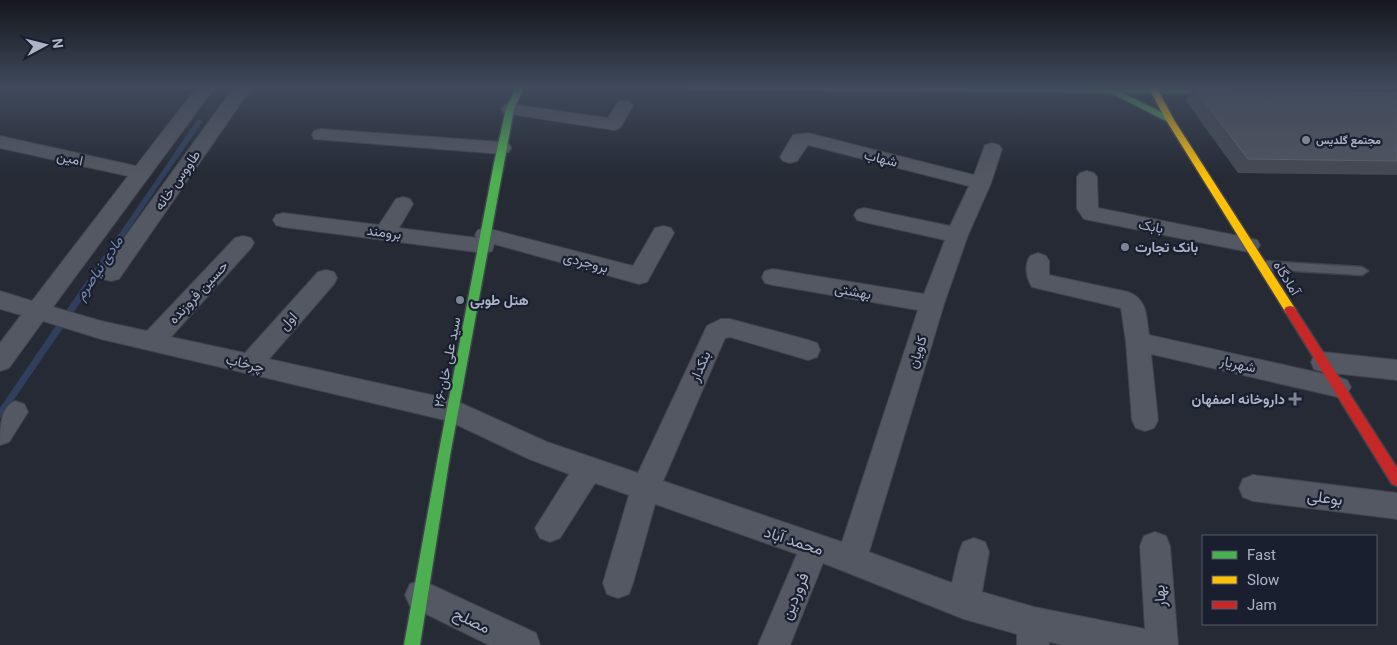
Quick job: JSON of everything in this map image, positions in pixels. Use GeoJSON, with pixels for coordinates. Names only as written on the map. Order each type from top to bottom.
{"type":"FeatureCollection","features":[{"type":"Feature","properties":{"kind":"main road","name":"۲۶-سید علی خان"},"geometry":{"type":"LineString","coordinates":[[412,645],[508,117]]}},
{"type":"Feature","properties":{"kind":"main road"},"geometry":{"type":"LineString","coordinates":[[1164,117],[1170,120]]}},
{"type":"Feature","properties":{"kind":"main road","name":"آمادگاه"},"geometry":{"type":"LineString","coordinates":[[1168,117],[1338,386],[1387,450],[1397,480]]}},
{"type":"Feature","properties":{"kind":"street"},"geometry":{"type":"LineString","coordinates":[[0,362],[183,117]]}},
{"type":"Feature","properties":{"kind":"street","name":"طاووس خانه"},"geometry":{"type":"LineString","coordinates":[[111,273],[222,117]]}},
{"type":"Feature","properties":{"kind":"street"},"geometry":{"type":"LineString","coordinates":[[553,117],[612,128],[618,117]]}},
{"type":"Feature","properties":{"kind":"street"},"geometry":{"type":"LineString","coordinates":[[321,135],[502,148]]}},
{"type":"Feature","properties":{"kind":"street","name":"شهاب"},"geometry":{"type":"LineString","coordinates":[[790,157],[800,139],[808,139],[981,183]]}},
{"type":"Feature","properties":{"kind":"street","name":"امین"},"geometry":{"type":"LineString","coordinates":[[0,142],[140,173]]}},
{"type":"Feature","properties":{"kind":"street","name":"کاویان"},"geometry":{"type":"LineString","coordinates":[[851,560],[932,304],[957,235],[981,183],[992,149]]}},
{"type":"Feature","properties":{"kind":"street","name":"بابک"},"geometry":{"type":"LineString","coordinates":[[1087,177],[1087,209],[1092,214],[1249,245]]}},
{"type":"Feature","properties":{"kind":"street"},"geometry":{"type":"LineString","coordinates":[[385,233],[403,204]]}},
{"type":"Feature","properties":{"kind":"street"},"geometry":{"type":"LineString","coordinates":[[864,215],[957,235]]}},
{"type":"Feature","properties":{"kind":"street","name":"برومند"},"geometry":{"type":"LineString","coordinates":[[283,220],[351,237],[385,233],[485,241]]}},
{"type":"Feature","properties":{"kind":"street","name":"بروجردی"},"geometry":{"type":"LineString","coordinates":[[485,241],[639,276],[664,233]]}},
{"type":"Feature","properties":{"kind":"street","name":"حسین فروزنده"},"geometry":{"type":"LineString","coordinates":[[152,342],[243,243]]}},
{"type":"Feature","properties":{"kind":"street"},"geometry":{"type":"LineString","coordinates":[[1038,261],[1038,278],[1040,281],[1131,302],[1138,342],[1145,420]]}},
{"type":"Feature","properties":{"kind":"street","name":"بهشتی"},"geometry":{"type":"LineString","coordinates":[[773,277],[932,304]]}},
{"type":"Feature","properties":{"kind":"street","name":"اول"},"geometry":{"type":"LineString","coordinates":[[250,364],[326,278]]}},
{"type":"Feature","properties":{"kind":"street","name":"چرخاب"},"geometry":{"type":"LineString","coordinates":[[0,300],[101,330],[454,411]]}},
{"type":"Feature","properties":{"kind":"street","name":"بنکدار"},"geometry":{"type":"LineString","coordinates":[[645,489],[715,332],[720,328],[730,328],[808,350]]}},
{"type":"Feature","properties":{"kind":"street","name":"شهریار"},"geometry":{"type":"LineString","coordinates":[[1138,342],[1338,386]]}},
{"type":"Feature","properties":{"kind":"street"},"geometry":{"type":"LineString","coordinates":[[1323,362],[1397,370]]}},
{"type":"Feature","properties":{"kind":"street","name":"محمد آباد"},"geometry":{"type":"LineString","coordinates":[[454,411],[539,451],[851,560],[964,603],[1034,634],[1143,645]]}},
{"type":"Feature","properties":{"kind":"street"},"geometry":{"type":"LineString","coordinates":[[0,434],[14,412]]}},
{"type":"Feature","properties":{"kind":"street"},"geometry":{"type":"LineString","coordinates":[[550,528],[588,469]]}},
{"type":"Feature","properties":{"kind":"street","name":"بوعلی"},"geometry":{"type":"LineString","coordinates":[[1254,488],[1397,506]]}},
{"type":"Feature","properties":{"kind":"street"},"geometry":{"type":"LineString","coordinates":[[618,583],[645,489]]}},
{"type":"Feature","properties":{"kind":"street","name":"بهار"},"geometry":{"type":"LineString","coordinates":[[1155,546],[1162,645]]}},
{"type":"Feature","properties":{"kind":"street","name":"فروردین"},"geometry":{"type":"LineString","coordinates":[[774,645],[815,547]]}},
{"type":"Feature","properties":{"kind":"street"},"geometry":{"type":"LineString","coordinates":[[964,603],[974,552]]}},
{"type":"Feature","properties":{"kind":"street","name":"مصلح"},"geometry":{"type":"LineString","coordinates":[[420,595],[524,645]]}},
{"type":"Feature","properties":{"kind":"lane"},"geometry":{"type":"LineString","coordinates":[[1262,265],[1362,271]]}},
{"type":"Feature","properties":{"kind":"building"},"geometry":{"type":"Polygon","coordinates":[[[1216,117],[1397,117],[1397,161],[1248,159],[1216,117]]]}},
{"type":"Feature","properties":{"kind":"waterway","name":"مادی نیاصرم"},"geometry":{"type":"LineString","coordinates":[[121,236],[199,122]]}},
{"type":"Feature","properties":{"kind":"waterway","name":"مادی نیاصرم"},"geometry":{"type":"LineString","coordinates":[[0,414],[122,235]]}},
{"type":"Feature","properties":{"kind":"traffic: fast"},"geometry":{"type":"LineString","coordinates":[[412,645],[444,456],[508,117]]}},
{"type":"Feature","properties":{"kind":"traffic: fast"},"geometry":{"type":"LineString","coordinates":[[1164,117],[1170,120]]}},
{"type":"Feature","properties":{"kind":"traffic: slow"},"geometry":{"type":"LineString","coordinates":[[1168,117],[1290,310]]}},
{"type":"Feature","properties":{"kind":"traffic: jam"},"geometry":{"type":"LineString","coordinates":[[1290,310],[1397,480]]}},
{"type":"Feature","properties":{"kind":"place","name":"مجتمع گلدیس"},"geometry":{"type":"Point","coordinates":[1306,140]}},
{"type":"Feature","properties":{"kind":"place","name":"بانک تجارت"},"geometry":{"type":"Point","coordinates":[1125,247]}},
{"type":"Feature","properties":{"kind":"place","name":"هتل طوبی"},"geometry":{"type":"Point","coordinates":[460,300]}},
{"type":"Feature","properties":{"kind":"place","name":"داروخانه اصفهان"},"geometry":{"type":"Point","coordinates":[1295,399]}}]}
